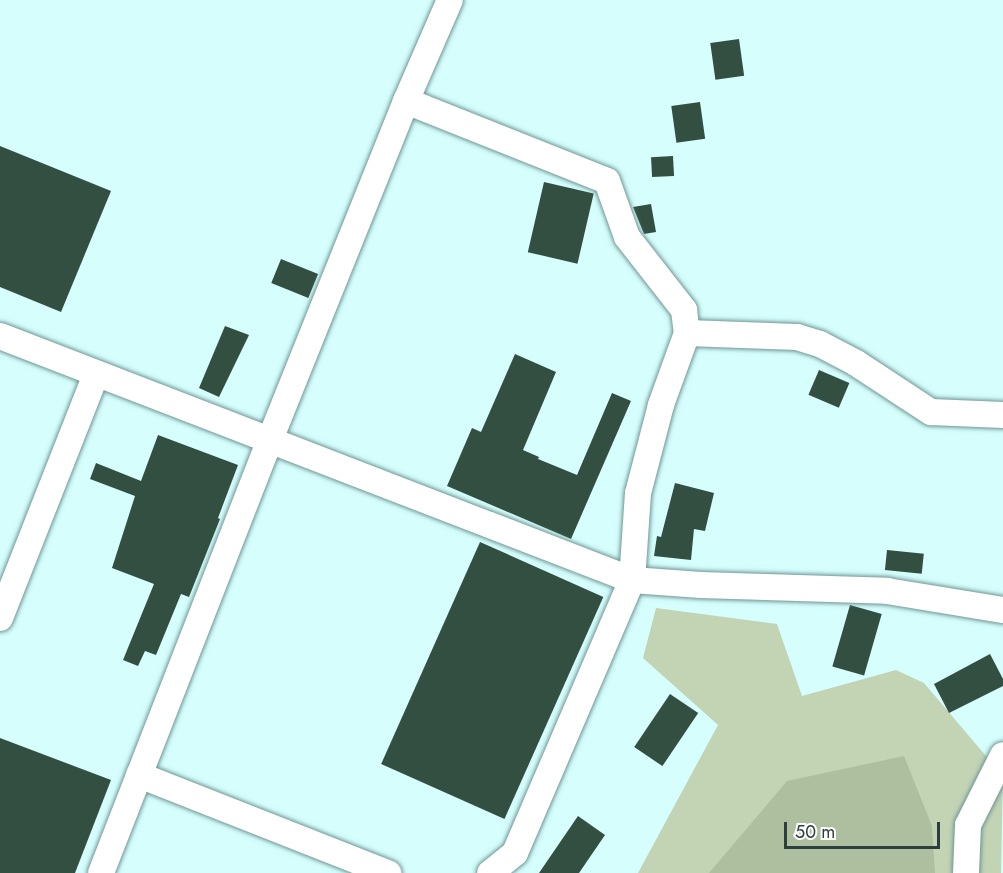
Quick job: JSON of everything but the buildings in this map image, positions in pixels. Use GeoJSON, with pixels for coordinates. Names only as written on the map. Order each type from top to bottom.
{"type":"FeatureCollection","features":[{"type":"Feature","properties":{"kind":"street"},"geometry":{"type":"LineString","coordinates":[[101,873],[269,442],[406,101],[450,0]]}},
{"type":"Feature","properties":{"kind":"street"},"geometry":{"type":"LineString","coordinates":[[406,101],[607,181],[627,237],[684,310],[687,333],[661,405],[638,493],[632,580],[515,853],[490,873]]}},
{"type":"Feature","properties":{"kind":"street"},"geometry":{"type":"LineString","coordinates":[[687,333],[797,337],[820,344],[856,363],[931,412],[1003,415]]}},
{"type":"Feature","properties":{"kind":"street"},"geometry":{"type":"LineString","coordinates":[[0,336],[269,442],[632,580],[701,585],[887,591],[1003,610]]}},
{"type":"Feature","properties":{"kind":"street"},"geometry":{"type":"LineString","coordinates":[[0,618],[96,374]]}},
{"type":"Feature","properties":{"kind":"street"},"geometry":{"type":"LineString","coordinates":[[966,873],[968,825],[1003,755]]}},
{"type":"Feature","properties":{"kind":"street"},"geometry":{"type":"LineString","coordinates":[[139,775],[388,873]]}},
{"type":"Feature","properties":{"kind":"green space"},"geometry":{"type":"Polygon","coordinates":[[[656,608],[777,624],[802,696],[896,670],[924,683],[1003,776],[1001,873],[638,873],[718,725],[643,658],[656,608]]]}},
{"type":"Feature","properties":{"kind":"green space"},"geometry":{"type":"Polygon","coordinates":[[[904,756],[932,826],[935,873],[709,873],[787,781],[904,756]]]}}]}
